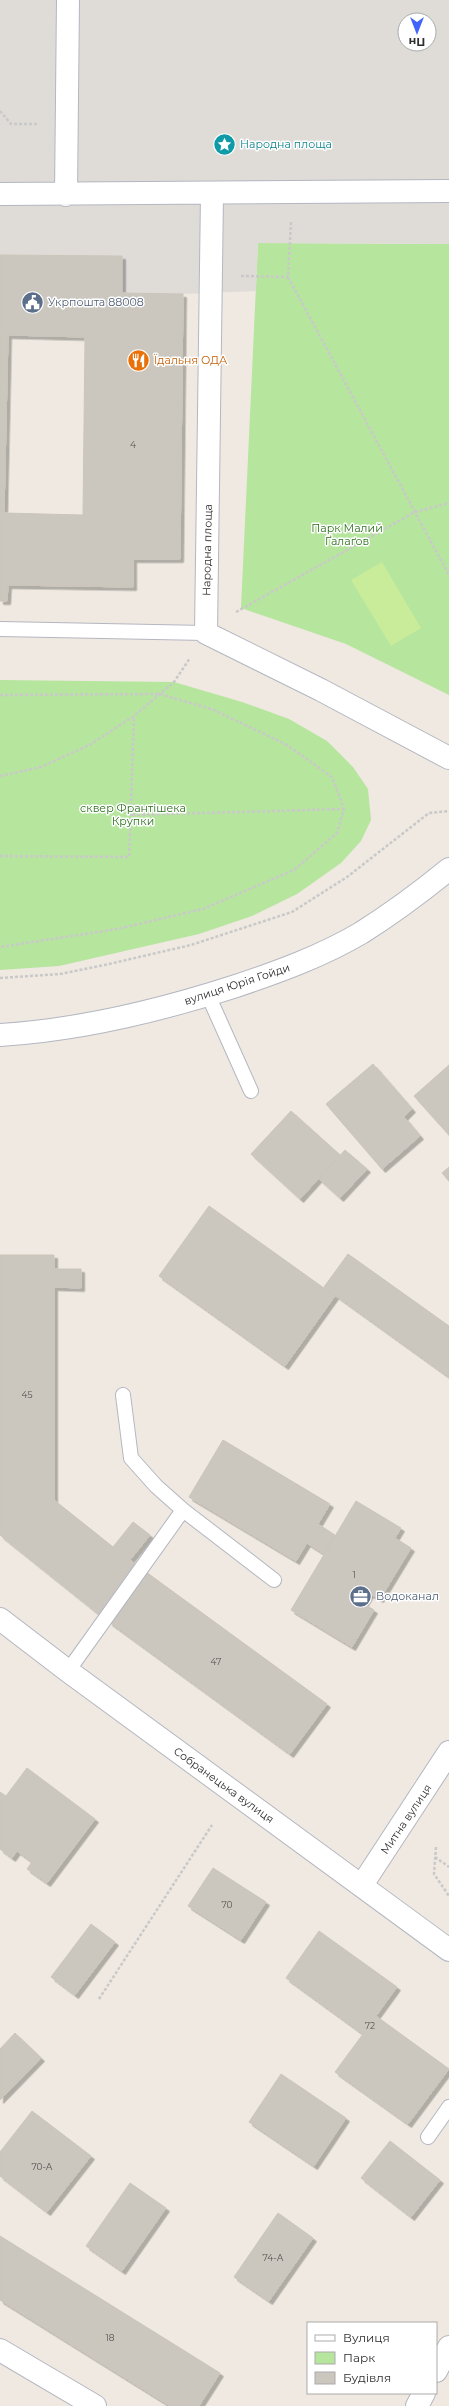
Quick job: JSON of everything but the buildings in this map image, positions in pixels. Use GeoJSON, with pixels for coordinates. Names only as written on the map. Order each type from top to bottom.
{"type":"FeatureCollection","features":[{"type":"Feature","properties":{"kind":"street"},"geometry":{"type":"LineString","coordinates":[[66,195],[68,0]]}},
{"type":"Feature","properties":{"kind":"street"},"geometry":{"type":"LineString","coordinates":[[0,194],[66,195],[449,191]]}},
{"type":"Feature","properties":{"kind":"street","name":"Народна площа"},"geometry":{"type":"LineString","coordinates":[[206,633],[212,194]]}},
{"type":"Feature","properties":{"kind":"street"},"geometry":{"type":"LineString","coordinates":[[206,633],[321,690],[449,758]]}},
{"type":"Feature","properties":{"kind":"street","name":"вулиця Юрія Гойди"},"geometry":{"type":"LineString","coordinates":[[0,1035],[34,1033],[112,1021],[208,995],[288,969],[360,933],[449,869]]}},
{"type":"Feature","properties":{"kind":"street","name":"Собранецька вулиця"},"geometry":{"type":"LineString","coordinates":[[0,1619],[68,1671],[449,1950]]}},
{"type":"Feature","properties":{"kind":"street","name":"Митна вулиця"},"geometry":{"type":"LineString","coordinates":[[362,1885],[449,1752]]}},
{"type":"Feature","properties":{"kind":"street"},"geometry":{"type":"LineString","coordinates":[[437,2369],[449,2347]]}},
{"type":"Feature","properties":{"kind":"street"},"geometry":{"type":"LineString","coordinates":[[0,2350],[95,2406]]}},
{"type":"Feature","properties":{"kind":"street"},"geometry":{"type":"LineString","coordinates":[[418,2406],[424,2394]]}},
{"type":"Feature","properties":{"kind":"lane"},"geometry":{"type":"LineString","coordinates":[[0,629],[206,633]]}},
{"type":"Feature","properties":{"kind":"lane"},"geometry":{"type":"LineString","coordinates":[[208,995],[251,1091]]}},
{"type":"Feature","properties":{"kind":"lane"},"geometry":{"type":"LineString","coordinates":[[123,1395],[131,1458],[156,1486],[183,1510],[274,1580]]}},
{"type":"Feature","properties":{"kind":"lane"},"geometry":{"type":"LineString","coordinates":[[68,1671],[183,1510]]}},
{"type":"Feature","properties":{"kind":"lane"},"geometry":{"type":"LineString","coordinates":[[428,2137],[449,2107]]}},
{"type":"Feature","properties":{"kind":"path"},"geometry":{"type":"LineString","coordinates":[[0,110],[11,124],[66,125]]}},
{"type":"Feature","properties":{"kind":"path"},"geometry":{"type":"LineString","coordinates":[[291,219],[288,277],[449,575]]}},
{"type":"Feature","properties":{"kind":"path"},"geometry":{"type":"LineString","coordinates":[[238,276],[288,277]]}},
{"type":"Feature","properties":{"kind":"path"},"geometry":{"type":"LineString","coordinates":[[241,608],[415,512],[449,503]]}},
{"type":"Feature","properties":{"kind":"path"},"geometry":{"type":"LineString","coordinates":[[0,776],[41,768],[91,744],[134,716],[174,682],[206,633]]}},
{"type":"Feature","properties":{"kind":"path"},"geometry":{"type":"LineString","coordinates":[[0,695],[160,694],[214,710],[287,745],[332,777],[344,809],[337,833],[294,870],[203,909],[116,929],[0,947]]}},
{"type":"Feature","properties":{"kind":"path"},"geometry":{"type":"LineString","coordinates":[[0,856],[129,857],[132,815],[134,716]]}},
{"type":"Feature","properties":{"kind":"path"},"geometry":{"type":"LineString","coordinates":[[132,815],[344,809]]}},
{"type":"Feature","properties":{"kind":"path"},"geometry":{"type":"LineString","coordinates":[[0,978],[60,974],[109,964],[191,945],[292,912],[347,877],[429,813],[449,811]]}},
{"type":"Feature","properties":{"kind":"path"},"geometry":{"type":"LineString","coordinates":[[99,2000],[212,1825]]}},
{"type":"Feature","properties":{"kind":"path"},"geometry":{"type":"LineString","coordinates":[[436,1847],[434,1874],[449,1896]]}},
{"type":"Feature","properties":{"kind":"path"},"geometry":{"type":"LineString","coordinates":[[435,1857],[449,1867]]}},
{"type":"Feature","properties":{"kind":"green space","name":"Парк Малий Ґалаґов"},"geometry":{"type":"Polygon","coordinates":[[[258,243],[449,244],[449,695],[346,644],[241,608],[258,243]]]}},
{"type":"Feature","properties":{"kind":"green space"},"geometry":{"type":"Polygon","coordinates":[[[382,562],[421,628],[391,646],[351,580],[382,562]]]}},
{"type":"Feature","properties":{"kind":"green space","name":"сквер Франтішека Крупки"},"geometry":{"type":"Polygon","coordinates":[[[0,680],[174,682],[242,702],[289,719],[327,741],[353,767],[368,789],[371,820],[361,841],[341,863],[297,894],[252,916],[199,934],[59,966],[0,970],[0,680]]]}},
{"type":"Feature","properties":{"kind":"shaded area","name":"Народна площа"},"geometry":{"type":"Polygon","coordinates":[[[0,0],[449,0],[449,244],[258,243],[256,291],[183,294],[122,293],[122,256],[0,255],[0,0]]]}},
{"type":"Feature","properties":{"kind":"place","name":"Народна площа"},"geometry":{"type":"Point","coordinates":[224,144]}},
{"type":"Feature","properties":{"kind":"place","name":"Укрпошта 88008"},"geometry":{"type":"Point","coordinates":[32,302]}},
{"type":"Feature","properties":{"kind":"place","name":"Їдальня ОДА"},"geometry":{"type":"Point","coordinates":[138,360]}},
{"type":"Feature","properties":{"kind":"place","name":"Водоканал"},"geometry":{"type":"Point","coordinates":[361,1596]}}]}
